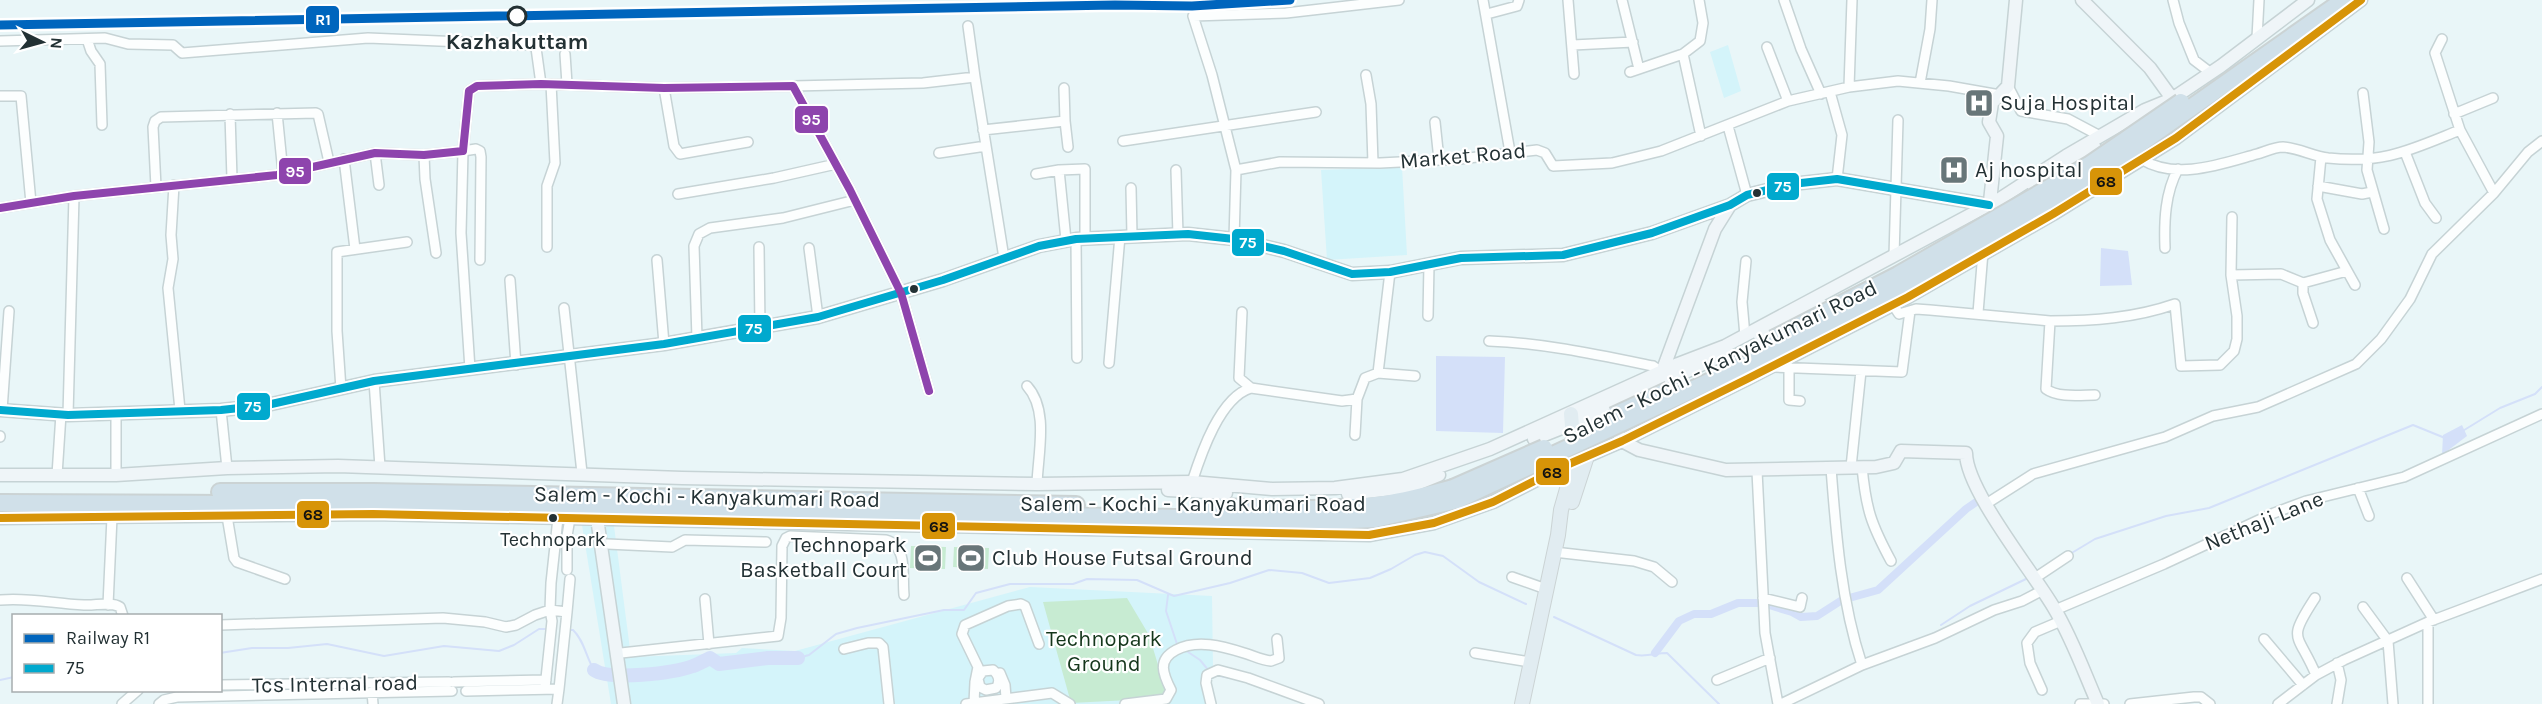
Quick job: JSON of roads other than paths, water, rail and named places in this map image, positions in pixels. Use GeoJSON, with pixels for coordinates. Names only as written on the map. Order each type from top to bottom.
{"type":"FeatureCollection","features":[{"type":"Feature","properties":{"kind":"highway","name":"Salem - Kochi - Kanyakumari Road"},"geometry":{"type":"LineString","coordinates":[[0,503],[386,492],[1326,508],[1411,500],[1453,488],[1481,476],[1699,376],[1898,275],[2089,165],[2256,52],[2326,0]]}},
{"type":"Feature","properties":{"kind":"highway","name":"Salem - Kochi - Kanyakumari Road"},"geometry":{"type":"LineString","coordinates":[[0,492],[374,504],[1327,521],[1376,519],[1418,511],[1457,500],[1653,410],[1912,280],[2094,176],[2344,0]]}},
{"type":"Feature","properties":{"kind":"main road"},"geometry":{"type":"LineString","coordinates":[[1983,250],[1997,136],[1989,122],[1992,103],[2004,91],[2016,0]]}},
{"type":"Feature","properties":{"kind":"main road"},"geometry":{"type":"LineString","coordinates":[[2082,0],[2150,68],[2172,99],[2187,126]]}},
{"type":"Feature","properties":{"kind":"main road"},"geometry":{"type":"LineString","coordinates":[[1608,401],[1712,362],[1893,268],[2172,99],[2211,73],[2307,0]]}},
{"type":"Feature","properties":{"kind":"main road"},"geometry":{"type":"LineString","coordinates":[[1620,437],[1864,315],[2053,214],[2141,159],[2361,0]]}},
{"type":"Feature","properties":{"kind":"main road"},"geometry":{"type":"LineString","coordinates":[[240,468],[254,474],[398,473],[639,484],[1133,489],[1296,496],[1368,493],[1409,487],[1575,417],[1662,372],[1745,336],[1894,256],[1989,210],[2100,136],[2145,110],[2172,99]]}},
{"type":"Feature","properties":{"kind":"main road"},"geometry":{"type":"LineString","coordinates":[[456,516],[464,513],[530,513],[906,519],[1180,527],[1366,527],[1414,520],[1460,507],[1574,458],[1771,367],[1893,305],[2187,126]]}},
{"type":"Feature","properties":{"kind":"main road"},"geometry":{"type":"LineString","coordinates":[[1,410],[64,414],[221,410],[267,405],[374,381],[516,365],[664,344],[818,317],[901,293],[1039,246],[1076,239],[1178,235],[1234,239],[1284,251],[1352,274],[1390,272],[1461,258],[1563,255],[1652,233],[1730,205],[1747,195],[1792,184],[1837,179],[1989,210]]}},
{"type":"Feature","properties":{"kind":"main road"},"geometry":{"type":"LineString","coordinates":[[1662,372],[1715,229],[1730,205]]}},
{"type":"Feature","properties":{"kind":"main road"},"geometry":{"type":"LineString","coordinates":[[1689,218],[1708,223],[1715,229]]}},
{"type":"Feature","properties":{"kind":"main road"},"geometry":{"type":"LineString","coordinates":[[1608,401],[1620,437],[1639,450],[1682,462],[1726,470],[1857,467],[1894,463],[1902,451],[1966,453],[1966,464],[1972,479],[2058,615],[2098,704]]}},
{"type":"Feature","properties":{"kind":"main road"},"geometry":{"type":"LineString","coordinates":[[0,476],[116,476],[227,468],[380,467],[682,478],[1037,483],[1192,482],[1272,489],[1335,488],[1403,479],[1575,417]]}},
{"type":"Feature","properties":{"kind":"main road"},"geometry":{"type":"LineString","coordinates":[[1522,704],[1558,535],[1561,510],[1574,458],[1575,417]]}},
{"type":"Feature","properties":{"kind":"main road"},"geometry":{"type":"LineString","coordinates":[[0,518],[456,516],[1369,535],[1434,523],[1493,502],[1574,458]]}},
{"type":"Feature","properties":{"kind":"main road"},"geometry":{"type":"LineString","coordinates":[[601,518],[607,544],[620,659]]}},
{"type":"Feature","properties":{"kind":"main road"},"geometry":{"type":"LineString","coordinates":[[601,518],[627,704]]}},
{"type":"Feature","properties":{"kind":"street"},"geometry":{"type":"LineString","coordinates":[[1234,239],[1236,170],[1212,75],[1193,16],[1286,13],[1399,0]]}},
{"type":"Feature","properties":{"kind":"street"},"geometry":{"type":"LineString","coordinates":[[1483,0],[1510,152]]}},
{"type":"Feature","properties":{"kind":"street"},"geometry":{"type":"LineString","coordinates":[[1487,14],[1517,6],[1519,0]]}},
{"type":"Feature","properties":{"kind":"street"},"geometry":{"type":"LineString","coordinates":[[1568,0],[1574,74]]}},
{"type":"Feature","properties":{"kind":"street"},"geometry":{"type":"LineString","coordinates":[[1622,0],[1633,42],[1634,70],[1683,54],[1702,36],[1700,0]]}},
{"type":"Feature","properties":{"kind":"street"},"geometry":{"type":"LineString","coordinates":[[1784,0],[1801,49],[1825,93],[1842,135],[1837,179]]}},
{"type":"Feature","properties":{"kind":"street"},"geometry":{"type":"LineString","coordinates":[[1849,87],[1852,0]]}},
{"type":"Feature","properties":{"kind":"street"},"geometry":{"type":"LineString","coordinates":[[1920,83],[1930,29],[1932,0]]}},
{"type":"Feature","properties":{"kind":"street"},"geometry":{"type":"LineString","coordinates":[[2173,0],[2179,23],[2194,60],[2211,73]]}},
{"type":"Feature","properties":{"kind":"street"},"geometry":{"type":"LineString","coordinates":[[2257,38],[2259,0]]}},
{"type":"Feature","properties":{"kind":"street"},"geometry":{"type":"LineString","coordinates":[[968,26],[1004,258]]}},
{"type":"Feature","properties":{"kind":"street"},"geometry":{"type":"LineString","coordinates":[[0,41],[35,38],[105,38],[128,44],[173,45],[182,53],[368,38],[531,45],[536,48],[546,84],[555,163],[547,186],[547,247]]}},
{"type":"Feature","properties":{"kind":"street"},"geometry":{"type":"LineString","coordinates":[[87,39],[91,51],[100,64],[102,125]]}},
{"type":"Feature","properties":{"kind":"street"},"geometry":{"type":"LineString","coordinates":[[2442,39],[2435,52],[2454,114],[2460,130],[2494,193]]}},
{"type":"Feature","properties":{"kind":"street"},"geometry":{"type":"LineString","coordinates":[[1573,45],[1633,42]]}},
{"type":"Feature","properties":{"kind":"street"},"geometry":{"type":"LineString","coordinates":[[1767,47],[1788,101]]}},
{"type":"Feature","properties":{"kind":"street"},"geometry":{"type":"LineString","coordinates":[[565,54],[567,84]]}},
{"type":"Feature","properties":{"kind":"street"},"geometry":{"type":"LineString","coordinates":[[1683,54],[1701,136]]}},
{"type":"Feature","properties":{"kind":"street"},"geometry":{"type":"LineString","coordinates":[[1365,75],[1371,104],[1373,163]]}},
{"type":"Feature","properties":{"kind":"street"},"geometry":{"type":"LineString","coordinates":[[470,369],[461,233],[463,151],[469,91],[477,86],[567,84],[664,88],[793,86],[923,83],[975,77]]}},
{"type":"Feature","properties":{"kind":"street","name":"Market Road"},"geometry":{"type":"LineString","coordinates":[[1236,170],[1280,162],[1373,163],[1541,151],[1553,166],[1612,163],[1661,151],[1788,101],[1849,87],[1899,81],[2004,91]]}},
{"type":"Feature","properties":{"kind":"street"},"geometry":{"type":"LineString","coordinates":[[793,86],[855,200],[901,293],[929,391]]}},
{"type":"Feature","properties":{"kind":"street"},"geometry":{"type":"LineString","coordinates":[[664,88],[675,146],[680,154],[748,142]]}},
{"type":"Feature","properties":{"kind":"street"},"geometry":{"type":"LineString","coordinates":[[1064,88],[1068,147]]}},
{"type":"Feature","properties":{"kind":"street"},"geometry":{"type":"LineString","coordinates":[[2004,91],[2021,111],[2068,119],[2100,136]]}},
{"type":"Feature","properties":{"kind":"street"},"geometry":{"type":"LineString","coordinates":[[2363,93],[2369,142],[2367,170],[2384,229]]}},
{"type":"Feature","properties":{"kind":"street"},"geometry":{"type":"LineString","coordinates":[[0,96],[21,96],[31,203]]}},
{"type":"Feature","properties":{"kind":"street"},"geometry":{"type":"LineString","coordinates":[[2454,114],[2493,98]]}},
{"type":"Feature","properties":{"kind":"street"},"geometry":{"type":"LineString","coordinates":[[1124,141],[1317,112]]}},
{"type":"Feature","properties":{"kind":"street"},"geometry":{"type":"LineString","coordinates":[[277,113],[283,173]]}},
{"type":"Feature","properties":{"kind":"street"},"geometry":{"type":"LineString","coordinates":[[230,114],[232,179]]}},
{"type":"Feature","properties":{"kind":"street"},"geometry":{"type":"LineString","coordinates":[[156,187],[153,127],[158,118],[230,114],[318,114],[329,162]]}},
{"type":"Feature","properties":{"kind":"street"},"geometry":{"type":"LineString","coordinates":[[1894,256],[1898,120]]}},
{"type":"Feature","properties":{"kind":"street"},"geometry":{"type":"LineString","coordinates":[[983,130],[1065,121]]}},
{"type":"Feature","properties":{"kind":"street"},"geometry":{"type":"LineString","coordinates":[[1435,122],[1439,160]]}},
{"type":"Feature","properties":{"kind":"street"},"geometry":{"type":"LineString","coordinates":[[1728,126],[1747,195]]}},
{"type":"Feature","properties":{"kind":"street"},"geometry":{"type":"LineString","coordinates":[[2141,159],[2150,165],[2178,169],[2211,168],[2283,147],[2321,157],[2368,160],[2405,152],[2460,130]]}},
{"type":"Feature","properties":{"kind":"street"},"geometry":{"type":"LineString","coordinates":[[1986,504],[2033,474],[2165,436],[2213,416],[2258,407],[2356,364],[2381,339],[2410,299],[2433,254],[2494,193],[2528,152],[2542,141]]}},
{"type":"Feature","properties":{"kind":"street"},"geometry":{"type":"LineString","coordinates":[[939,153],[986,146]]}},
{"type":"Feature","properties":{"kind":"street"},"geometry":{"type":"LineString","coordinates":[[0,208],[74,196],[283,173],[375,153],[424,155],[476,149],[481,154],[480,260]]}},
{"type":"Feature","properties":{"kind":"street"},"geometry":{"type":"LineString","coordinates":[[2405,152],[2424,203],[2436,218]]}},
{"type":"Feature","properties":{"kind":"street"},"geometry":{"type":"LineString","coordinates":[[375,153],[379,185]]}},
{"type":"Feature","properties":{"kind":"street"},"geometry":{"type":"LineString","coordinates":[[424,155],[425,179],[436,253]]}},
{"type":"Feature","properties":{"kind":"street"},"geometry":{"type":"LineString","coordinates":[[2321,157],[2317,199],[2330,240],[2355,285]]}},
{"type":"Feature","properties":{"kind":"street"},"geometry":{"type":"LineString","coordinates":[[344,159],[355,249]]}},
{"type":"Feature","properties":{"kind":"street"},"geometry":{"type":"LineString","coordinates":[[678,194],[774,178],[836,164]]}},
{"type":"Feature","properties":{"kind":"street"},"geometry":{"type":"LineString","coordinates":[[1036,174],[1085,169],[1076,239],[1077,358]]}},
{"type":"Feature","properties":{"kind":"street"},"geometry":{"type":"LineString","coordinates":[[2165,248],[2166,211],[2170,183],[2178,169]]}},
{"type":"Feature","properties":{"kind":"street"},"geometry":{"type":"LineString","coordinates":[[1059,170],[1076,239]]}},
{"type":"Feature","properties":{"kind":"street"},"geometry":{"type":"LineString","coordinates":[[1176,170],[1178,235]]}},
{"type":"Feature","properties":{"kind":"street"},"geometry":{"type":"LineString","coordinates":[[174,185],[171,235],[173,259],[168,288],[180,410]]}},
{"type":"Feature","properties":{"kind":"street"},"geometry":{"type":"LineString","coordinates":[[2318,186],[2362,194],[2372,192]]}},
{"type":"Feature","properties":{"kind":"street"},"geometry":{"type":"LineString","coordinates":[[1109,363],[1131,188]]}},
{"type":"Feature","properties":{"kind":"street"},"geometry":{"type":"LineString","coordinates":[[57,476],[64,414],[74,196]]}},
{"type":"Feature","properties":{"kind":"street"},"geometry":{"type":"LineString","coordinates":[[698,338],[694,246],[699,234],[710,228],[783,218],[855,200]]}},
{"type":"Feature","properties":{"kind":"street"},"geometry":{"type":"LineString","coordinates":[[1893,305],[1899,314],[1916,309],[2050,321],[2092,321],[2138,315],[2175,304],[2181,366],[2220,365],[2234,351],[2237,339],[2237,316],[2231,275],[2232,217]]}},
{"type":"Feature","properties":{"kind":"street"},"geometry":{"type":"LineString","coordinates":[[341,389],[337,252],[407,242]]}},
{"type":"Feature","properties":{"kind":"street"},"geometry":{"type":"LineString","coordinates":[[759,247],[760,328]]}},
{"type":"Feature","properties":{"kind":"street"},"geometry":{"type":"LineString","coordinates":[[809,248],[818,317]]}},
{"type":"Feature","properties":{"kind":"street"},"geometry":{"type":"LineString","coordinates":[[1978,313],[1983,250]]}},
{"type":"Feature","properties":{"kind":"street"},"geometry":{"type":"LineString","coordinates":[[657,260],[664,344]]}},
{"type":"Feature","properties":{"kind":"street"},"geometry":{"type":"LineString","coordinates":[[1745,336],[1742,302],[1746,261]]}},
{"type":"Feature","properties":{"kind":"street"},"geometry":{"type":"LineString","coordinates":[[1428,316],[1429,264]]}},
{"type":"Feature","properties":{"kind":"street"},"geometry":{"type":"LineString","coordinates":[[2231,275],[2281,274],[2303,283],[2347,271]]}},
{"type":"Feature","properties":{"kind":"street"},"geometry":{"type":"LineString","coordinates":[[1378,373],[1390,272]]}},
{"type":"Feature","properties":{"kind":"street"},"geometry":{"type":"LineString","coordinates":[[510,280],[516,365]]}},
{"type":"Feature","properties":{"kind":"street"},"geometry":{"type":"LineString","coordinates":[[2303,283],[2303,293],[2313,323]]}},
{"type":"Feature","properties":{"kind":"street"},"geometry":{"type":"LineString","coordinates":[[564,308],[582,473]]}},
{"type":"Feature","properties":{"kind":"street"},"geometry":{"type":"LineString","coordinates":[[1,410],[9,311]]}},
{"type":"Feature","properties":{"kind":"street"},"geometry":{"type":"LineString","coordinates":[[1242,312],[1239,378],[1251,388]]}},
{"type":"Feature","properties":{"kind":"street"},"geometry":{"type":"LineString","coordinates":[[1771,367],[1902,372],[1910,312]]}},
{"type":"Feature","properties":{"kind":"street"},"geometry":{"type":"LineString","coordinates":[[2050,321],[2046,388],[2052,393],[2095,395]]}},
{"type":"Feature","properties":{"kind":"street"},"geometry":{"type":"LineString","coordinates":[[1489,341],[1532,344],[1580,352],[1653,366],[1662,372]]}},
{"type":"Feature","properties":{"kind":"street"},"geometry":{"type":"LineString","coordinates":[[1789,367],[1789,400],[1800,401]]}},
{"type":"Feature","properties":{"kind":"street"},"geometry":{"type":"LineString","coordinates":[[1861,371],[1857,467],[1870,519],[1891,561]]}},
{"type":"Feature","properties":{"kind":"street"},"geometry":{"type":"LineString","coordinates":[[1356,435],[1356,399],[1365,378],[1378,373],[1414,376]]}},
{"type":"Feature","properties":{"kind":"street"},"geometry":{"type":"LineString","coordinates":[[374,381],[380,467]]}},
{"type":"Feature","properties":{"kind":"street"},"geometry":{"type":"LineString","coordinates":[[1027,386],[1037,398],[1038,405],[1040,428],[1037,483]]}},
{"type":"Feature","properties":{"kind":"street"},"geometry":{"type":"LineString","coordinates":[[1192,482],[1204,445],[1233,398],[1242,391],[1251,388],[1342,401],[1356,399]]}},
{"type":"Feature","properties":{"kind":"street"},"geometry":{"type":"LineString","coordinates":[[221,410],[227,468]]}},
{"type":"Feature","properties":{"kind":"street"},"geometry":{"type":"LineString","coordinates":[[116,413],[116,476]]}},
{"type":"Feature","properties":{"kind":"street","name":"Nethaji Lane"},"geometry":{"type":"LineString","coordinates":[[2042,690],[2030,663],[2027,643],[2035,632],[2058,615],[2274,513],[2306,501],[2404,477],[2542,414]]}},
{"type":"Feature","properties":{"kind":"street"},"geometry":{"type":"LineString","coordinates":[[1831,468],[1836,538],[1846,593],[1847,615],[1862,665]]}},
{"type":"Feature","properties":{"kind":"street"},"geometry":{"type":"LineString","coordinates":[[1757,471],[1765,633],[1779,704],[1862,665],[1935,638],[2043,590]]}},
{"type":"Feature","properties":{"kind":"street"},"geometry":{"type":"LineString","coordinates":[[2358,488],[2369,516]]}},
{"type":"Feature","properties":{"kind":"street"},"geometry":{"type":"LineString","coordinates":[[228,516],[234,558],[237,562],[285,579]]}},
{"type":"Feature","properties":{"kind":"street"},"geometry":{"type":"LineString","coordinates":[[108,604],[112,517]]}},
{"type":"Feature","properties":{"kind":"street"},"geometry":{"type":"LineString","coordinates":[[557,704],[567,615],[567,536],[564,518]]}},
{"type":"Feature","properties":{"kind":"street"},"geometry":{"type":"LineString","coordinates":[[546,684],[552,621],[550,610],[564,518]]}},
{"type":"Feature","properties":{"kind":"street"},"geometry":{"type":"LineString","coordinates":[[620,659],[709,644],[740,642],[754,637],[772,638],[779,635],[782,546],[786,538],[790,536],[886,540],[896,543],[900,550],[904,595]]}},
{"type":"Feature","properties":{"kind":"street"},"geometry":{"type":"LineString","coordinates":[[607,544],[672,547],[685,540],[766,542]]}},
{"type":"Feature","properties":{"kind":"street"},"geometry":{"type":"LineString","coordinates":[[1554,552],[1634,561],[1654,567],[1672,582]]}},
{"type":"Feature","properties":{"kind":"street"},"geometry":{"type":"LineString","coordinates":[[2035,578],[2068,556]]}},
{"type":"Feature","properties":{"kind":"street"},"geometry":{"type":"LineString","coordinates":[[1512,577],[1546,589]]}},
{"type":"Feature","properties":{"kind":"street"},"geometry":{"type":"LineString","coordinates":[[2407,578],[2431,621],[2428,704]]}},
{"type":"Feature","properties":{"kind":"street"},"geometry":{"type":"LineString","coordinates":[[2278,704],[2316,675],[2337,663],[2431,621],[2542,579]]}},
{"type":"Feature","properties":{"kind":"street"},"geometry":{"type":"LineString","coordinates":[[0,600],[28,598],[83,605],[117,605],[122,614]]}},
{"type":"Feature","properties":{"kind":"street"},"geometry":{"type":"LineString","coordinates":[[1762,598],[1800,607],[1802,598]]}},
{"type":"Feature","properties":{"kind":"street"},"geometry":{"type":"LineString","coordinates":[[2314,598],[2298,623],[2296,633],[2316,675]]}},
{"type":"Feature","properties":{"kind":"street"},"geometry":{"type":"LineString","coordinates":[[705,599],[709,644]]}},
{"type":"Feature","properties":{"kind":"street"},"geometry":{"type":"LineString","coordinates":[[1039,644],[1025,606],[1021,604],[965,625],[962,634],[978,667],[970,703],[1052,693],[1070,704]]}},
{"type":"Feature","properties":{"kind":"street"},"geometry":{"type":"LineString","coordinates":[[2363,608],[2388,641],[2393,704]]}},
{"type":"Feature","properties":{"kind":"street"},"geometry":{"type":"LineString","coordinates":[[222,625],[443,618],[485,621],[506,627],[550,610],[567,615]]}},
{"type":"Feature","properties":{"kind":"street"},"geometry":{"type":"LineString","coordinates":[[1125,704],[1166,699],[1171,690],[1165,676],[1164,661],[1167,655],[1180,647],[1207,644],[1271,661],[1279,658],[1280,655],[1277,639]]}},
{"type":"Feature","properties":{"kind":"street"},"geometry":{"type":"LineString","coordinates":[[2264,639],[2303,685]]}},
{"type":"Feature","properties":{"kind":"street"},"geometry":{"type":"LineString","coordinates":[[844,649],[868,643],[879,643],[883,646],[889,704]]}},
{"type":"Feature","properties":{"kind":"street"},"geometry":{"type":"LineString","coordinates":[[1474,653],[1530,662]]}},
{"type":"Feature","properties":{"kind":"street"},"geometry":{"type":"LineString","coordinates":[[1717,680],[1770,657]]}},
{"type":"Feature","properties":{"kind":"street"},"geometry":{"type":"LineString","coordinates":[[2337,663],[2341,680],[2337,704]]}},
{"type":"Feature","properties":{"kind":"street"},"geometry":{"type":"LineString","coordinates":[[976,680],[986,670],[999,672],[1003,678],[1006,698]]}},
{"type":"Feature","properties":{"kind":"street"},"geometry":{"type":"LineString","coordinates":[[1211,704],[1206,682],[1207,675],[1218,670],[1248,678],[1319,704]]}},
{"type":"Feature","properties":{"kind":"street"},"geometry":{"type":"LineString","coordinates":[[976,680],[983,689],[993,690],[999,682],[995,672]]}},
{"type":"Feature","properties":{"kind":"street","name":"Tcs Internal road"},"geometry":{"type":"LineString","coordinates":[[222,685],[452,685],[469,688],[546,684],[559,689]]}},
{"type":"Feature","properties":{"kind":"street"},"geometry":{"type":"LineString","coordinates":[[159,704],[170,698],[206,693],[372,692],[452,685]]}},
{"type":"Feature","properties":{"kind":"street"},"geometry":{"type":"LineString","coordinates":[[122,704],[136,692]]}},
{"type":"Feature","properties":{"kind":"street"},"geometry":{"type":"LineString","coordinates":[[372,692],[373,704]]}},
{"type":"Feature","properties":{"kind":"street"},"geometry":{"type":"LineString","coordinates":[[2130,704],[2201,697],[2210,704]]}},
{"type":"Feature","properties":{"kind":"street"},"geometry":{"type":"LineString","coordinates":[[2080,704],[2104,704]]}},
{"type":"Feature","properties":{"kind":"waterway"},"geometry":{"type":"LineString","coordinates":[[2461,432],[2500,408],[2535,394],[2542,387]]}},
{"type":"Feature","properties":{"kind":"waterway"},"geometry":{"type":"LineString","coordinates":[[2070,554],[2095,539],[2166,516],[2209,508],[2413,425],[2445,438]]}},
{"type":"Feature","properties":{"kind":"waterway"},"geometry":{"type":"LineString","coordinates":[[1766,604],[1801,617],[1817,616],[1842,600],[1878,590],[1966,509],[1982,498]]}},
{"type":"Feature","properties":{"kind":"waterway"},"geometry":{"type":"LineString","coordinates":[[798,658],[809,655],[836,634],[944,610],[964,610],[976,593],[1010,584],[1073,584],[1087,579],[1137,580],[1174,596],[1230,583],[1269,570],[1302,573],[1329,583],[1370,578],[1425,552],[1443,556],[1479,582],[1526,604]]}},
{"type":"Feature","properties":{"kind":"waterway"},"geometry":{"type":"LineString","coordinates":[[1941,625],[1970,606],[2028,578]]}},
{"type":"Feature","properties":{"kind":"waterway"},"geometry":{"type":"LineString","coordinates":[[1168,595],[1166,611],[1178,647]]}},
{"type":"Feature","properties":{"kind":"waterway"},"geometry":{"type":"LineString","coordinates":[[1655,653],[1679,621],[1694,614],[1711,614],[1738,603],[1759,603]]}},
{"type":"Feature","properties":{"kind":"waterway"},"geometry":{"type":"LineString","coordinates":[[1554,617],[1636,655],[1667,653],[1719,704]]}},
{"type":"Feature","properties":{"kind":"waterway"},"geometry":{"type":"LineString","coordinates":[[222,653],[252,648],[288,648],[327,644],[384,656],[444,646],[499,651],[514,645],[539,629],[547,629]]}},
{"type":"Feature","properties":{"kind":"waterway"},"geometry":{"type":"LineString","coordinates":[[568,630],[573,630],[580,639],[594,670]]}},
{"type":"Feature","properties":{"kind":"waterway"},"geometry":{"type":"LineString","coordinates":[[1896,648],[1910,642]]}},
{"type":"Feature","properties":{"kind":"waterway"},"geometry":{"type":"LineString","coordinates":[[1185,650],[1200,660],[1209,671]]}},
{"type":"Feature","properties":{"kind":"waterway"},"geometry":{"type":"LineString","coordinates":[[594,670],[614,675],[642,675],[684,669],[710,658],[719,664],[768,658],[798,658]]}},
{"type":"Feature","properties":{"kind":"waterway"},"geometry":{"type":"LineString","coordinates":[[1215,675],[1230,678]]}},
{"type":"Feature","properties":{"kind":"waterway"},"geometry":{"type":"LineString","coordinates":[[0,680],[12,677]]}},
{"type":"Feature","properties":{"kind":"rail line","name":"R1"},"geometry":{"type":"LineString","coordinates":[[0,25],[1115,5],[1192,6],[1290,0]]}},
{"type":"Feature","properties":{"kind":"place","name":"Kazhakuttam"},"geometry":{"type":"Point","coordinates":[517,16]}},
{"type":"Feature","properties":{"kind":"place","name":"Suja Hospital"},"geometry":{"type":"Point","coordinates":[1979,103]}},
{"type":"Feature","properties":{"kind":"place","name":"Aj hospital"},"geometry":{"type":"Point","coordinates":[1954,170]}},
{"type":"Feature","properties":{"kind":"place","name":"Technopark"},"geometry":{"type":"Point","coordinates":[553,518]}},
{"type":"Feature","properties":{"kind":"place","name":"Technopark Basketball Court"},"geometry":{"type":"Point","coordinates":[928,558]}},
{"type":"Feature","properties":{"kind":"place","name":"Club House Futsal Ground"},"geometry":{"type":"Point","coordinates":[971,558]}},
{"type":"Feature","properties":{"kind":"park label","name":"Technopark Ground"},"geometry":{"type":"Point","coordinates":[1104,652]}}]}
